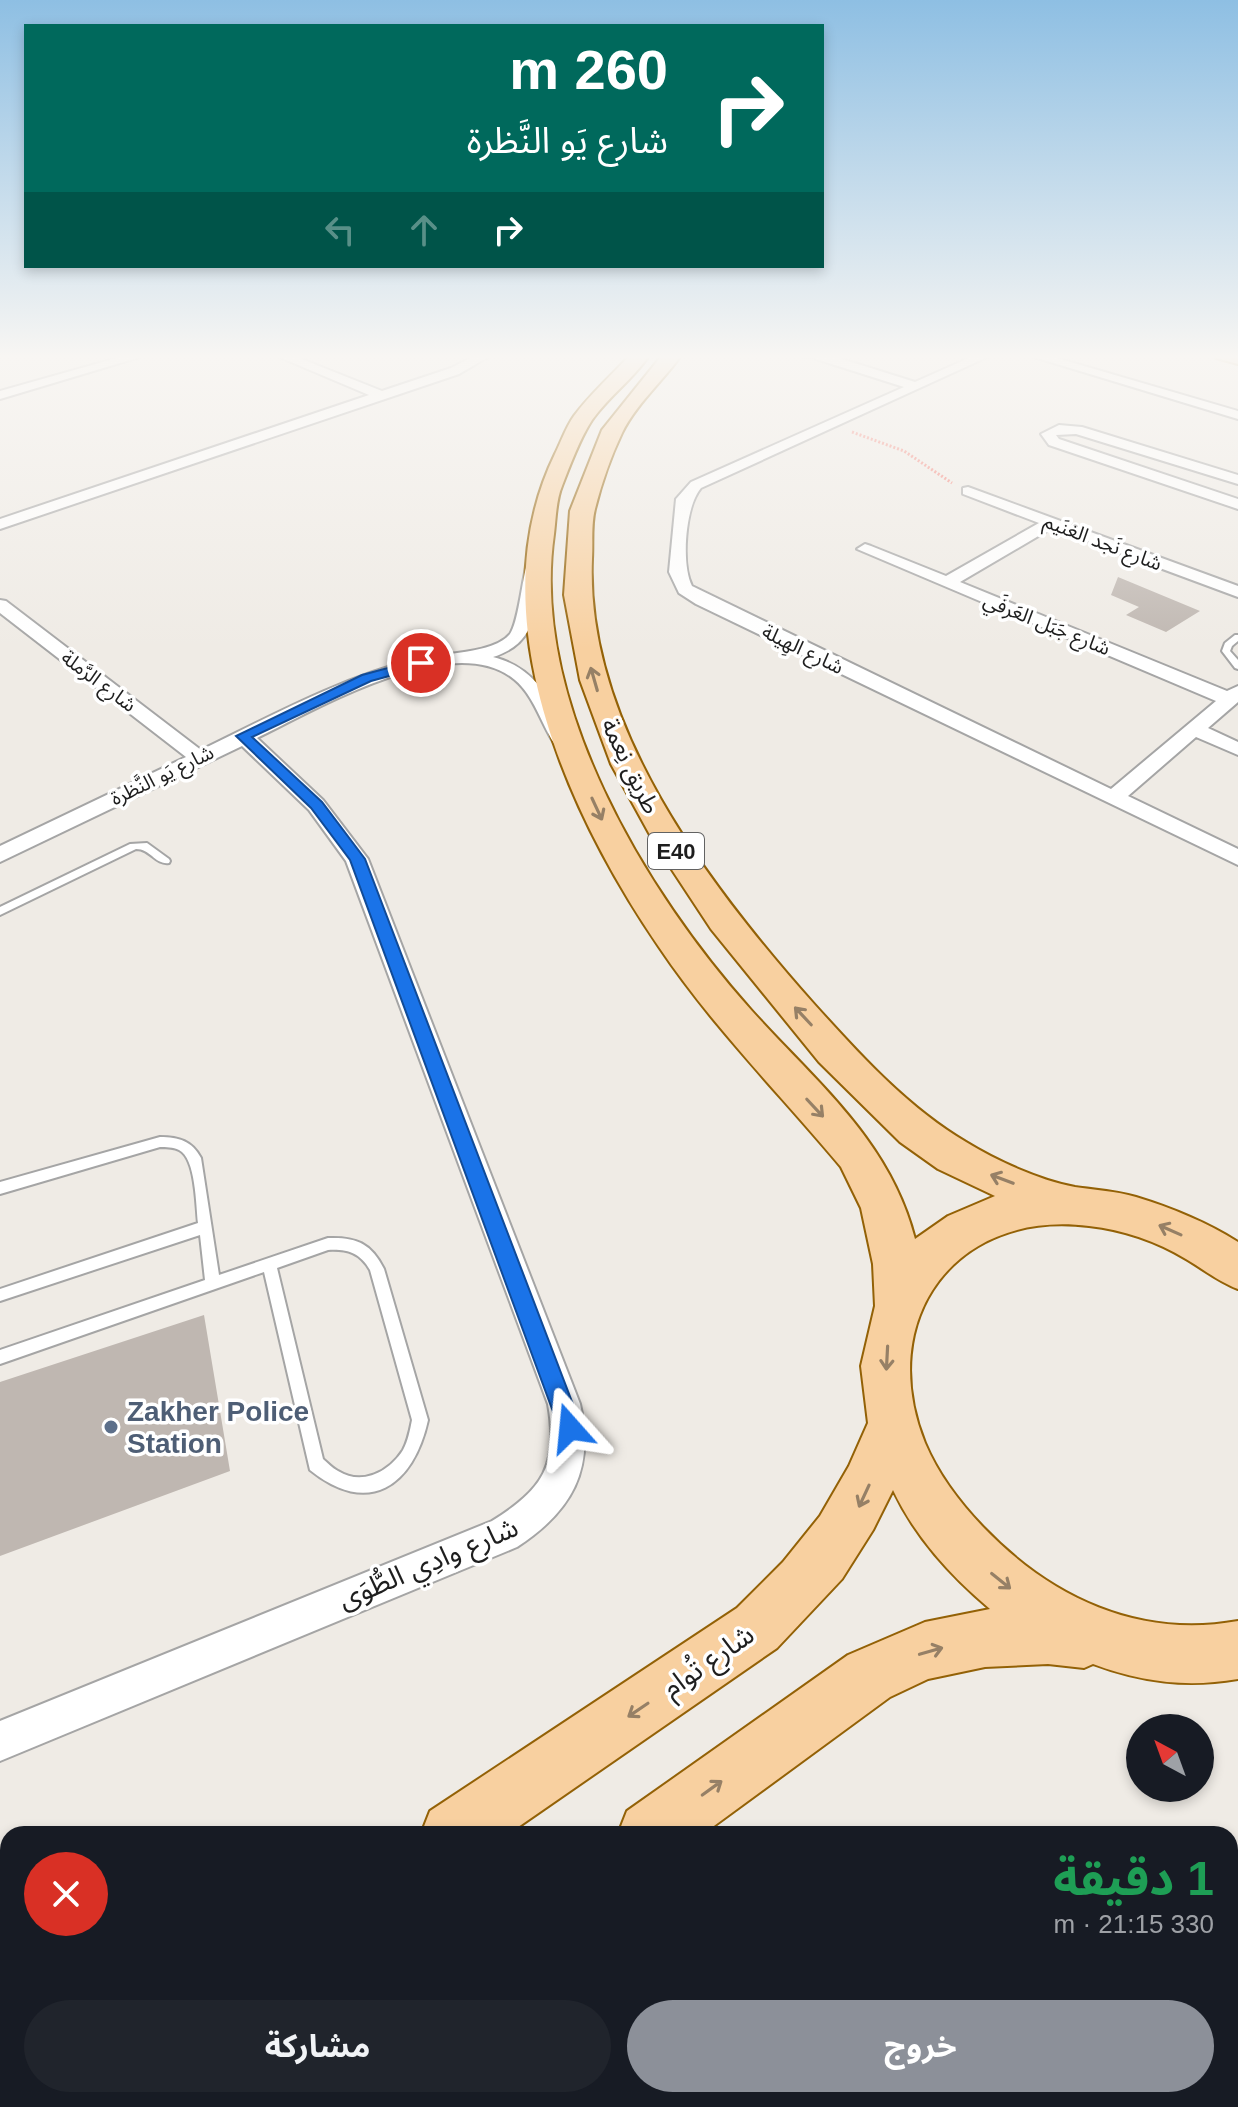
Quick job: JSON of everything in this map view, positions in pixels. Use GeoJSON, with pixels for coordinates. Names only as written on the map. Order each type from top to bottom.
{"type":"FeatureCollection","features":[{"type":"Feature","properties":{"kind":"main road","name":"طريق نِعمة"},"geometry":{"type":"LineString","coordinates":[[563,452],[551,479],[537,553],[538,606],[546,666],[580,772],[620,855],[672,938],[744,1030],[847,1143],[870,1176],[882,1200],[897,1251],[898,1305]]}},
{"type":"Feature","properties":{"kind":"main road","name":"طريق نِعمة"},"geometry":{"type":"LineString","coordinates":[[600,452],[590,476],[579,522],[575,571],[581,626],[596,689],[625,760],[669,841],[723,919],[793,1006],[890,1107],[938,1147],[967,1164],[996,1178],[1075,1206]]}},
{"type":"Feature","properties":{"kind":"main road"},"geometry":{"type":"LineString","coordinates":[[1113,1643],[1073,1628],[1036,1607],[970,1554],[921,1491],[893,1424],[886,1360],[898,1305],[925,1259],[966,1227],[1017,1209],[1075,1206],[1136,1216],[1197,1242],[1238,1268]]}},
{"type":"Feature","properties":{"kind":"main road","name":"شارع تُوام"},"geometry":{"type":"LineString","coordinates":[[465,1826],[757,1628],[786,1601],[830,1553],[857,1511],[893,1424]]}},
{"type":"Feature","properties":{"kind":"main road"},"geometry":{"type":"LineString","coordinates":[[661,1826],[869,1676],[925,1651],[985,1638],[1048,1635],[1223,1661]]}},
{"type":"Feature","properties":{"kind":"street"},"geometry":{"type":"LineString","coordinates":[[0,524],[214,452]]}},
{"type":"Feature","properties":{"kind":"street","name":"شارع الهِيلة"},"geometry":{"type":"LineString","coordinates":[[769,452],[688,492],[684,499],[677,572],[685,589],[702,600],[1238,858]]}},
{"type":"Feature","properties":{"kind":"street"},"geometry":{"type":"LineString","coordinates":[[1085,452],[1238,504]]}},
{"type":"Feature","properties":{"kind":"street"},"geometry":{"type":"LineString","coordinates":[[1149,452],[1236,479]]}},
{"type":"Feature","properties":{"kind":"street"},"geometry":{"type":"LineString","coordinates":[[1209,494],[1236,479]]}},
{"type":"Feature","properties":{"kind":"street","name":"شارع نَجد الغنَيم"},"geometry":{"type":"LineString","coordinates":[[968,491],[1238,592]]}},
{"type":"Feature","properties":{"kind":"street"},"geometry":{"type":"LineString","coordinates":[[947,583],[1051,522]]}},
{"type":"Feature","properties":{"kind":"street","name":"شارع جَبَل العَرفَي"},"geometry":{"type":"LineString","coordinates":[[865,549],[1233,696]]}},
{"type":"Feature","properties":{"kind":"street","name":"شارع يَو النَّظرة"},"geometry":{"type":"LineString","coordinates":[[0,855],[366,678],[421,663],[490,652],[519,635],[537,553]]}},
{"type":"Feature","properties":{"kind":"street","name":"شارع الرَّملة"},"geometry":{"type":"LineString","coordinates":[[0,605],[198,757]]}},
{"type":"Feature","properties":{"kind":"street","name":"شارع يَو النَّظرة"},"geometry":{"type":"LineString","coordinates":[[461,657],[501,663],[522,673],[580,772]]}},
{"type":"Feature","properties":{"kind":"street"},"geometry":{"type":"LineString","coordinates":[[1113,798],[1233,696]]}},
{"type":"Feature","properties":{"kind":"street"},"geometry":{"type":"LineString","coordinates":[[1194,729],[1238,749]]}},
{"type":"Feature","properties":{"kind":"street","name":"شارع وادِي الطُّوَى"},"geometry":{"type":"LineString","coordinates":[[0,1741],[504,1534],[529,1520],[548,1501],[562,1478],[570,1453],[570,1428],[564,1404],[357,859],[316,805],[243,736]]}},
{"type":"Feature","properties":{"kind":"lane"},"geometry":{"type":"LineString","coordinates":[[1238,637],[1226,651],[1238,666]]}},
{"type":"Feature","properties":{"kind":"lane"},"geometry":{"type":"LineString","coordinates":[[0,911],[134,846],[147,846],[165,861]]}},
{"type":"Feature","properties":{"kind":"lane"},"geometry":{"type":"LineString","coordinates":[[0,1188],[149,1145],[183,1144],[195,1156],[213,1285]]}},
{"type":"Feature","properties":{"kind":"lane"},"geometry":{"type":"LineString","coordinates":[[0,1295],[205,1227]]}},
{"type":"Feature","properties":{"kind":"lane"},"geometry":{"type":"LineString","coordinates":[[0,1357],[213,1285],[269,1264],[328,1244],[342,1243],[365,1250],[373,1259],[420,1420],[418,1441],[391,1476],[370,1485],[349,1486],[330,1478],[316,1464],[269,1264]]}},
{"type":"Feature","properties":{"kind":"path"},"geometry":{"type":"LineString","coordinates":[[906,452],[943,479],[968,491]]}},
{"type":"Feature","properties":{"kind":"building"},"geometry":{"type":"Polygon","coordinates":[[[1118,577],[1200,611],[1166,632],[1126,615],[1139,607],[1111,595],[1118,577]]]}},
{"type":"Feature","properties":{"kind":"building","name":"Zakher Police Station"},"geometry":{"type":"Polygon","coordinates":[[[204,1315],[230,1471],[0,1556],[0,1382],[204,1315]]]}},
{"type":"Feature","properties":{"kind":"place","name":"Zakher Police Station"},"geometry":{"type":"Point","coordinates":[111,1427]}},
{"type":"Feature","properties":{"kind":"route"},"geometry":{"type":"LineString","coordinates":[[421,663],[366,678],[243,736],[332,822],[357,859],[564,1404],[570,1428]]}}]}
